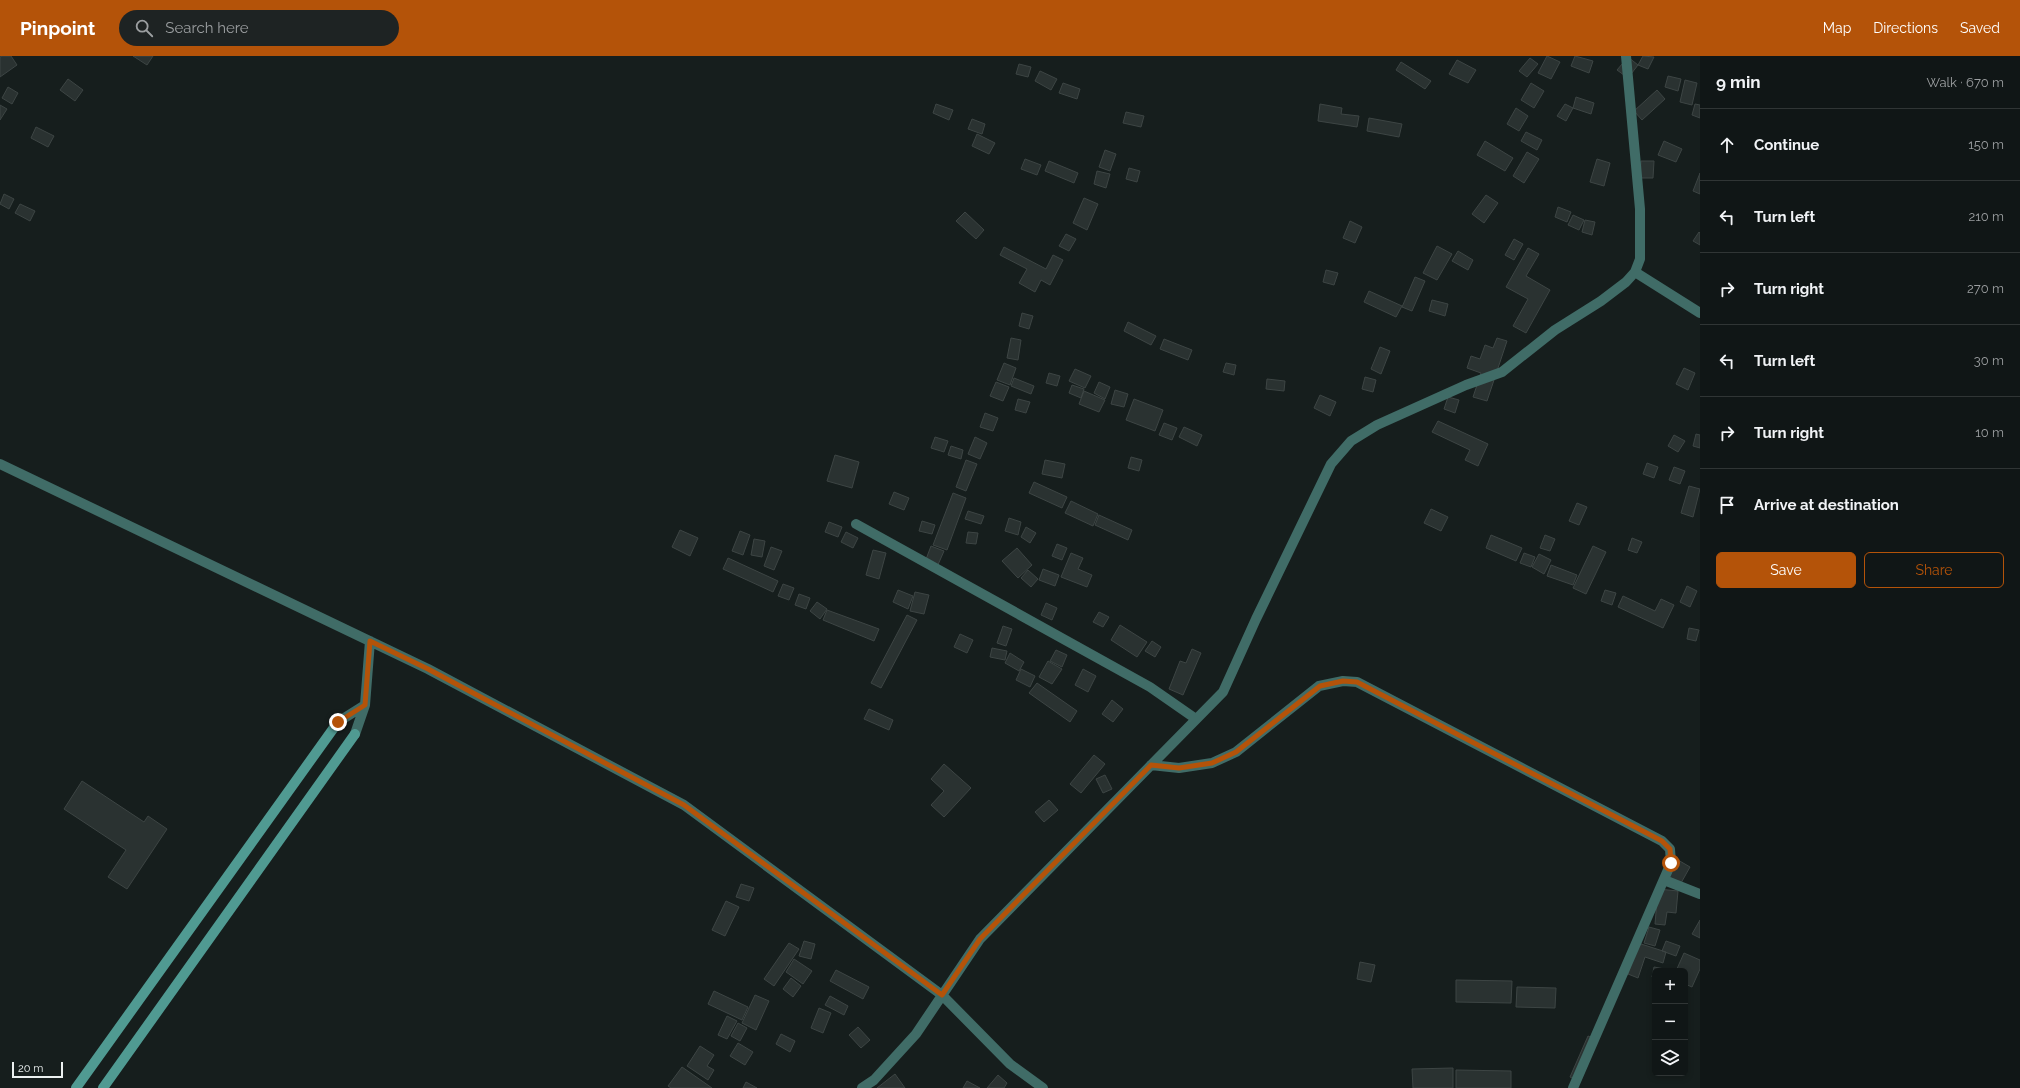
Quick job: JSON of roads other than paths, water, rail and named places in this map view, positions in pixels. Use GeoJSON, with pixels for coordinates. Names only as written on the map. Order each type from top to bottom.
{"type":"FeatureCollection","features":[{"type":"Feature","properties":{"kind":"street"},"geometry":{"type":"LineString","coordinates":[[862,1088],[874,1080],[916,1034],[980,939],[1223,692],[1256,619],[1331,464],[1351,441],[1377,425],[1466,385],[1502,372],[1555,330],[1601,301],[1626,282],[1635,272],[1640,259],[1640,209],[1626,56]]}},
{"type":"Feature","properties":{"kind":"street"},"geometry":{"type":"LineString","coordinates":[[1635,272],[1700,313]]}},
{"type":"Feature","properties":{"kind":"street"},"geometry":{"type":"LineString","coordinates":[[0,464],[428,669],[684,805],[942,995],[1010,1064],[1043,1088]]}},
{"type":"Feature","properties":{"kind":"street"},"geometry":{"type":"LineString","coordinates":[[856,524],[1150,687],[1196,719]]}},
{"type":"Feature","properties":{"kind":"street"},"geometry":{"type":"LineString","coordinates":[[103,1088],[355,734],[365,705],[370,641]]}},
{"type":"Feature","properties":{"kind":"street"},"geometry":{"type":"LineString","coordinates":[[1151,765],[1179,768],[1212,763],[1236,752],[1320,686],[1343,681],[1357,682],[1662,841],[1670,849],[1671,863],[1576,1087]]}},
{"type":"Feature","properties":{"kind":"street"},"geometry":{"type":"LineString","coordinates":[[76,1088],[338,722],[365,705]]}},
{"type":"Feature","properties":{"kind":"street"},"geometry":{"type":"LineString","coordinates":[[1664,880],[1700,894]]}}]}
